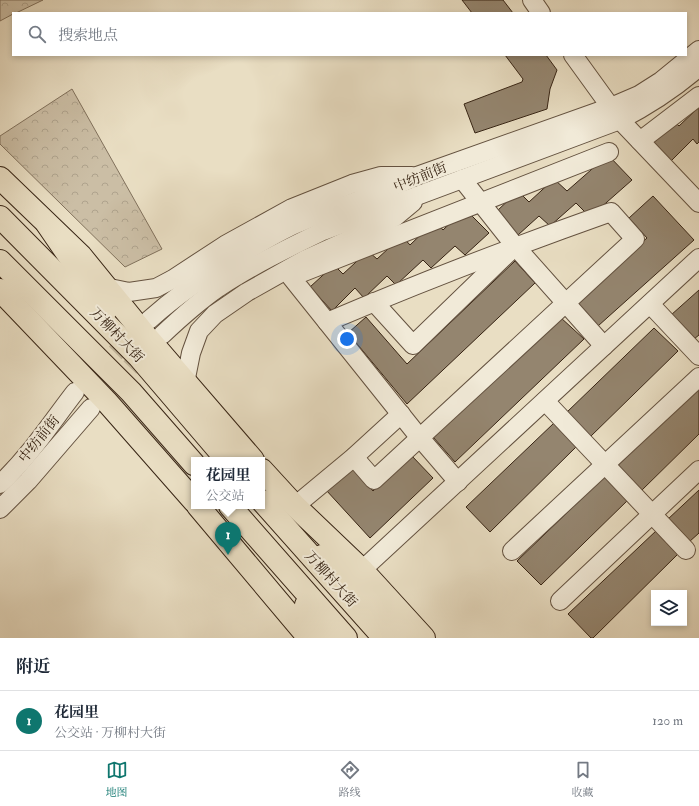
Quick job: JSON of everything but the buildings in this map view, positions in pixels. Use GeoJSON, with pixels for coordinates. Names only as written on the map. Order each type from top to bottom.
{"type":"FeatureCollection","features":[{"type":"Feature","properties":{"kind":"main road"},"geometry":{"type":"LineString","coordinates":[[0,178],[81,256],[105,287],[185,382],[250,457]]}},
{"type":"Feature","properties":{"kind":"main road","name":"万柳村大街"},"geometry":{"type":"LineString","coordinates":[[0,217],[139,357],[224,457]]}},
{"type":"Feature","properties":{"kind":"main road"},"geometry":{"type":"LineString","coordinates":[[47,224],[139,357]]}},
{"type":"Feature","properties":{"kind":"main road"},"geometry":{"type":"LineString","coordinates":[[0,261],[131,392],[191,461]]}},
{"type":"Feature","properties":{"kind":"main road"},"geometry":{"type":"LineString","coordinates":[[0,286],[112,373]]}},
{"type":"Feature","properties":{"kind":"main road"},"geometry":{"type":"LineString","coordinates":[[0,290],[96,390],[191,498]]}},
{"type":"Feature","properties":{"kind":"main road"},"geometry":{"type":"LineString","coordinates":[[265,473],[295,506],[362,570],[424,638]]}},
{"type":"Feature","properties":{"kind":"main road"},"geometry":{"type":"LineString","coordinates":[[268,508],[338,571],[402,638]]}},
{"type":"Feature","properties":{"kind":"main road","name":"万柳村大街"},"geometry":{"type":"LineString","coordinates":[[268,508],[384,638]]}},
{"type":"Feature","properties":{"kind":"main road"},"geometry":{"type":"LineString","coordinates":[[201,509],[309,638]]}},
{"type":"Feature","properties":{"kind":"main road","name":"万柳村大街"},"geometry":{"type":"LineString","coordinates":[[233,509],[346,638]]}},
{"type":"Feature","properties":{"kind":"main road"},"geometry":{"type":"LineString","coordinates":[[292,578],[309,611],[331,638]]}},
{"type":"Feature","properties":{"kind":"street"},"geometry":{"type":"LineString","coordinates":[[532,0],[541,12]]}},
{"type":"Feature","properties":{"kind":"street","name":"中纺前街"},"geometry":{"type":"LineString","coordinates":[[149,320],[171,300],[193,284],[261,242],[295,225],[393,188],[417,176],[615,113],[661,81],[699,50]]}},
{"type":"Feature","properties":{"kind":"street"},"geometry":{"type":"LineString","coordinates":[[573,56],[615,113],[699,203]]}},
{"type":"Feature","properties":{"kind":"street"},"geometry":{"type":"LineString","coordinates":[[162,335],[191,308],[219,288],[281,251],[323,231],[397,202],[422,195],[462,179],[615,113],[646,106],[666,93],[699,67]]}},
{"type":"Feature","properties":{"kind":"street"},"geometry":{"type":"LineString","coordinates":[[640,141],[699,96]]}},
{"type":"Feature","properties":{"kind":"street"},"geometry":{"type":"LineString","coordinates":[[458,482],[401,414],[291,277],[609,152]]}},
{"type":"Feature","properties":{"kind":"street"},"geometry":{"type":"LineString","coordinates":[[105,287],[129,292],[156,288],[173,279],[225,245],[292,208],[352,184],[381,176],[417,176]]}},
{"type":"Feature","properties":{"kind":"street"},"geometry":{"type":"LineString","coordinates":[[462,179],[515,246],[604,346]]}},
{"type":"Feature","properties":{"kind":"street"},"geometry":{"type":"LineString","coordinates":[[185,382],[191,353],[199,331],[215,314],[247,292],[304,260],[375,228],[395,217],[422,195]]}},
{"type":"Feature","properties":{"kind":"street"},"geometry":{"type":"LineString","coordinates":[[327,322],[515,246],[611,212],[635,239],[374,480],[354,456]]}},
{"type":"Feature","properties":{"kind":"street"},"geometry":{"type":"LineString","coordinates":[[374,302],[413,345],[515,246]]}},
{"type":"Feature","properties":{"kind":"street"},"geometry":{"type":"LineString","coordinates":[[362,570],[699,258]]}},
{"type":"Feature","properties":{"kind":"street"},"geometry":{"type":"LineString","coordinates":[[650,304],[699,356]]}},
{"type":"Feature","properties":{"kind":"street"},"geometry":{"type":"LineString","coordinates":[[512,551],[699,377]]}},
{"type":"Feature","properties":{"kind":"street","name":"中纺前街"},"geometry":{"type":"LineString","coordinates":[[0,484],[33,447],[75,392]]}},
{"type":"Feature","properties":{"kind":"street"},"geometry":{"type":"LineString","coordinates":[[545,401],[686,550]]}},
{"type":"Feature","properties":{"kind":"street"},"geometry":{"type":"LineString","coordinates":[[0,509],[28,481],[90,408]]}},
{"type":"Feature","properties":{"kind":"street"},"geometry":{"type":"LineString","coordinates":[[295,506],[401,414]]}},
{"type":"Feature","properties":{"kind":"street"},"geometry":{"type":"LineString","coordinates":[[560,601],[699,470]]}},
{"type":"Feature","properties":{"kind":"green space"},"geometry":{"type":"Polygon","coordinates":[[[0,0],[43,0],[18,12],[12,12],[12,15],[0,21],[0,0]]]}},
{"type":"Feature","properties":{"kind":"green space"},"geometry":{"type":"Polygon","coordinates":[[[72,89],[162,249],[125,267],[0,144],[0,136],[72,89]]]}},
{"type":"Feature","properties":{"kind":"tunnel"},"geometry":{"type":"LineString","coordinates":[[77,391],[134,334]]}},
{"type":"Feature","properties":{"kind":"tunnel"},"geometry":{"type":"LineString","coordinates":[[92,406],[149,348]]}},
{"type":"Feature","properties":{"kind":"place","name":"花园里"},"geometry":{"type":"Point","coordinates":[228,555]}}]}
